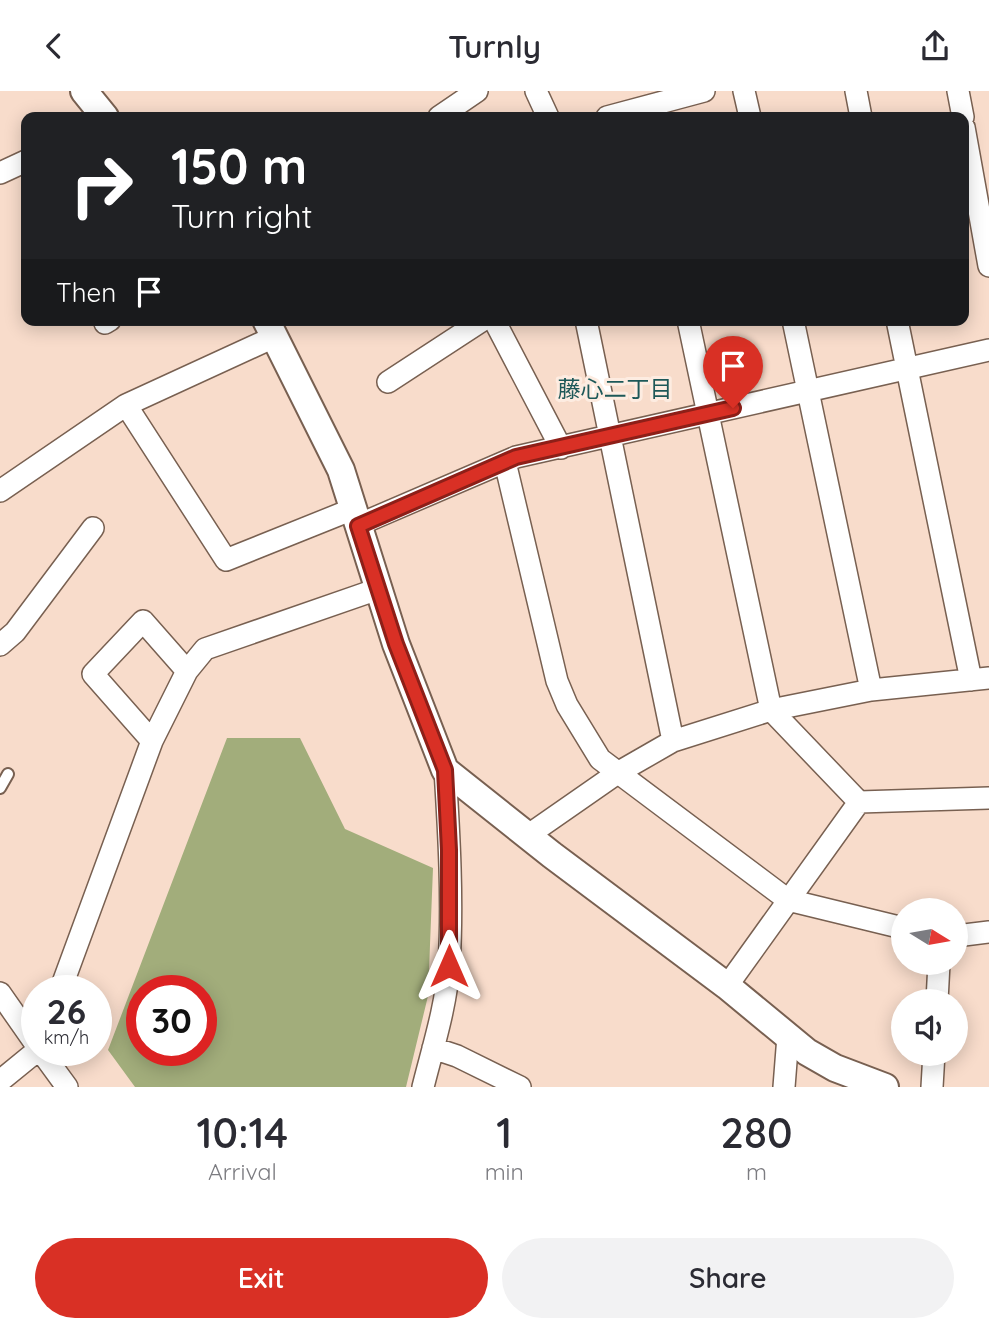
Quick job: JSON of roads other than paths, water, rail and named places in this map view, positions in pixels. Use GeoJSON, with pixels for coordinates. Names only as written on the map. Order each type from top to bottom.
{"type":"FeatureCollection","features":[{"type":"Feature","properties":{"kind":"street"},"geometry":{"type":"LineString","coordinates":[[85,91],[102,112]]}},
{"type":"Feature","properties":{"kind":"street"},"geometry":{"type":"LineString","coordinates":[[446,112],[477,91]]}},
{"type":"Feature","properties":{"kind":"street"},"geometry":{"type":"LineString","coordinates":[[536,91],[546,112]]}},
{"type":"Feature","properties":{"kind":"street"},"geometry":{"type":"LineString","coordinates":[[645,112],[704,91]]}},
{"type":"Feature","properties":{"kind":"street"},"geometry":{"type":"LineString","coordinates":[[744,91],[749,112]]}},
{"type":"Feature","properties":{"kind":"street"},"geometry":{"type":"LineString","coordinates":[[856,91],[859,112]]}},
{"type":"Feature","properties":{"kind":"street"},"geometry":{"type":"LineString","coordinates":[[958,91],[961,112]]}},
{"type":"Feature","properties":{"kind":"street"},"geometry":{"type":"LineString","coordinates":[[969,155],[989,266]]}},
{"type":"Feature","properties":{"kind":"street"},"geometry":{"type":"LineString","coordinates":[[0,173],[21,162]]}},
{"type":"Feature","properties":{"kind":"street"},"geometry":{"type":"LineString","coordinates":[[388,382],[474,326]]}},
{"type":"Feature","properties":{"kind":"street"},"geometry":{"type":"LineString","coordinates":[[497,326],[561,447]]}},
{"type":"Feature","properties":{"kind":"street"},"geometry":{"type":"LineString","coordinates":[[587,326],[673,741]]}},
{"type":"Feature","properties":{"kind":"street"},"geometry":{"type":"LineString","coordinates":[[689,326],[771,709],[859,802],[989,798]]}},
{"type":"Feature","properties":{"kind":"street"},"geometry":{"type":"LineString","coordinates":[[794,326],[871,690]]}},
{"type":"Feature","properties":{"kind":"street"},"geometry":{"type":"LineString","coordinates":[[527,836],[619,772],[673,741],[771,709],[871,690],[980,679],[906,367],[899,326]]}},
{"type":"Feature","properties":{"kind":"street"},"geometry":{"type":"LineString","coordinates":[[0,491],[126,405],[270,329],[336,459],[396,644],[445,770],[449,850],[449,966],[441,1017],[423,1087]]}},
{"type":"Feature","properties":{"kind":"street"},"geometry":{"type":"LineString","coordinates":[[126,405],[226,560],[356,517],[505,462],[906,367],[989,350]]}},
{"type":"Feature","properties":{"kind":"street"},"geometry":{"type":"LineString","coordinates":[[505,462],[557,681],[567,705],[600,759],[788,900],[891,925]]}},
{"type":"Feature","properties":{"kind":"street"},"geometry":{"type":"LineString","coordinates":[[0,645],[15,632],[93,528]]}},
{"type":"Feature","properties":{"kind":"street"},"geometry":{"type":"LineString","coordinates":[[67,975],[152,741],[187,671],[205,649],[378,589]]}},
{"type":"Feature","properties":{"kind":"street"},"geometry":{"type":"LineString","coordinates":[[152,741],[93,674],[143,621],[187,671]]}},
{"type":"Feature","properties":{"kind":"street"},"geometry":{"type":"LineString","coordinates":[[445,770],[527,836],[727,986],[807,1052],[835,1068],[885,1087]]}},
{"type":"Feature","properties":{"kind":"street"},"geometry":{"type":"LineString","coordinates":[[727,986],[859,802]]}},
{"type":"Feature","properties":{"kind":"street"},"geometry":{"type":"LineString","coordinates":[[968,935],[989,933]]}},
{"type":"Feature","properties":{"kind":"street"},"geometry":{"type":"LineString","coordinates":[[0,993],[21,1024]]}},
{"type":"Feature","properties":{"kind":"street"},"geometry":{"type":"LineString","coordinates":[[784,1087],[788,1036]]}},
{"type":"Feature","properties":{"kind":"street"},"geometry":{"type":"LineString","coordinates":[[433,1048],[457,1056],[516,1086]]}},
{"type":"Feature","properties":{"kind":"street"},"geometry":{"type":"LineString","coordinates":[[0,1081],[21,1063]]}},
{"type":"Feature","properties":{"kind":"street"},"geometry":{"type":"LineString","coordinates":[[51,1066],[67,1087]]}},
{"type":"Feature","properties":{"kind":"street"},"geometry":{"type":"LineString","coordinates":[[932,1087],[933,1066]]}},
{"type":"Feature","properties":{"kind":"lane"},"geometry":{"type":"LineString","coordinates":[[0,789],[8,774]]}},
{"type":"Feature","properties":{"kind":"district","name":"藤心二丁目"},"geometry":{"type":"Point","coordinates":[615,388]}}]}
